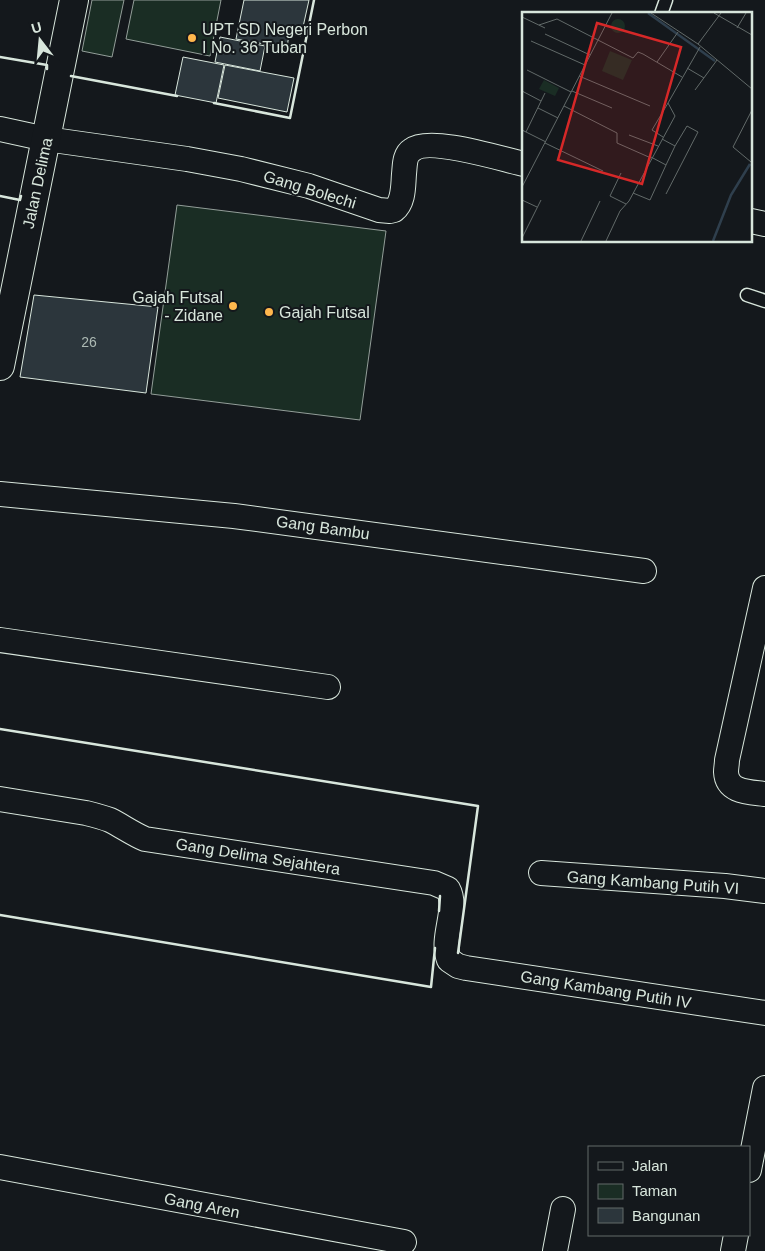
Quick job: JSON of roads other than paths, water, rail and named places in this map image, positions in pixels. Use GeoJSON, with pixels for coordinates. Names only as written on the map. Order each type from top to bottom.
{"type":"FeatureCollection","features":[{"type":"Feature","properties":{"kind":"street","name":"Jalan Delima"},"geometry":{"type":"LineString","coordinates":[[0,366],[8,289],[46,139],[74,0]]}},
{"type":"Feature","properties":{"kind":"street"},"geometry":{"type":"LineString","coordinates":[[0,129],[46,139]]}},
{"type":"Feature","properties":{"kind":"street","name":"Gang Bolechi"},"geometry":{"type":"LineString","coordinates":[[46,139],[187,159],[241,169],[309,186],[385,211],[394,210],[400,203],[406,158],[412,149],[416,147],[428,145],[452,148],[522,164]]}},
{"type":"Feature","properties":{"kind":"street"},"geometry":{"type":"LineString","coordinates":[[752,221],[765,224]]}},
{"type":"Feature","properties":{"kind":"street","name":"Gang Bambu"},"geometry":{"type":"LineString","coordinates":[[0,494],[250,518],[644,571]]}},
{"type":"Feature","properties":{"kind":"street"},"geometry":{"type":"LineString","coordinates":[[765,588],[729,750],[726,773],[728,782],[733,788],[765,794]]}},
{"type":"Feature","properties":{"kind":"street"},"geometry":{"type":"LineString","coordinates":[[0,640],[328,687]]}},
{"type":"Feature","properties":{"kind":"street","name":"Gang Delima Sejahtera"},"geometry":{"type":"LineString","coordinates":[[0,800],[98,816],[110,820],[136,836],[145,839],[440,885],[448,889],[452,898],[446,949],[449,960]]}},
{"type":"Feature","properties":{"kind":"street","name":"Gang Kambang Putih VI"},"geometry":{"type":"LineString","coordinates":[[541,873],[765,891]]}},
{"type":"Feature","properties":{"kind":"street","name":"Gang Kambang Putih IV"},"geometry":{"type":"LineString","coordinates":[[449,960],[458,966],[466,968],[765,1013]]}},
{"type":"Feature","properties":{"kind":"street"},"geometry":{"type":"LineString","coordinates":[[750,1165],[765,1088]]}},
{"type":"Feature","properties":{"kind":"street","name":"Gang Aren"},"geometry":{"type":"LineString","coordinates":[[0,1168],[404,1242]]}},
{"type":"Feature","properties":{"kind":"street"},"geometry":{"type":"LineString","coordinates":[[555,1251],[563,1209]]}},
{"type":"Feature","properties":{"kind":"street"},"geometry":{"type":"LineString","coordinates":[[733,1251],[736,1236]]}},
{"type":"Feature","properties":{"kind":"lane"},"geometry":{"type":"LineString","coordinates":[[662,12],[666,0]]}},
{"type":"Feature","properties":{"kind":"lane"},"geometry":{"type":"LineString","coordinates":[[747,295],[765,301]]}},
{"type":"Feature","properties":{"kind":"place","name":"UPT SD Negeri Perbon I No. 36 Tuban"},"geometry":{"type":"Point","coordinates":[192,38]}},
{"type":"Feature","properties":{"kind":"place","name":"Gajah Futsal - Zidane"},"geometry":{"type":"Point","coordinates":[233,306]}},
{"type":"Feature","properties":{"kind":"place","name":"Gajah Futsal"},"geometry":{"type":"Point","coordinates":[269,312]}}]}
